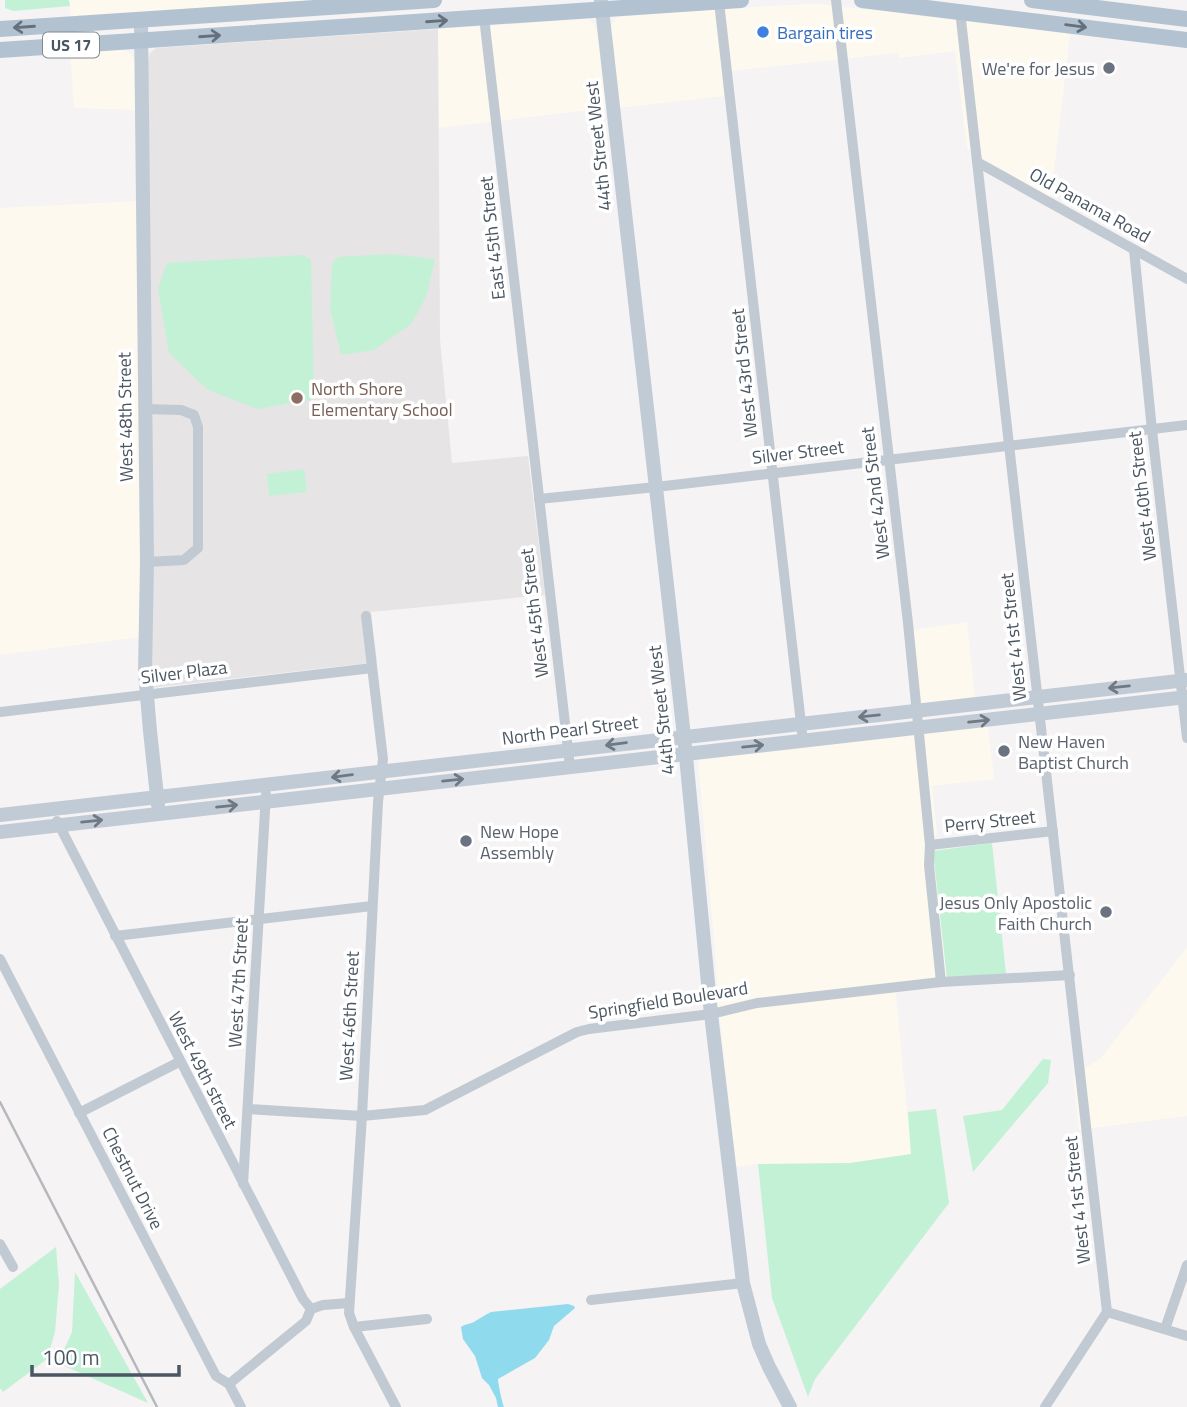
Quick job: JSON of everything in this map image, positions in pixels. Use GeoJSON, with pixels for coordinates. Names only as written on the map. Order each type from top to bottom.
{"type":"FeatureCollection","features":[{"type":"Feature","properties":{"kind":"main road","name":"US 17"},"geometry":{"type":"LineString","coordinates":[[0,29],[434,0]]}},
{"type":"Feature","properties":{"kind":"main road","name":"US 17"},"geometry":{"type":"LineString","coordinates":[[0,50],[484,17],[602,4],[741,0]]}},
{"type":"Feature","properties":{"kind":"main road"},"geometry":{"type":"LineString","coordinates":[[862,0],[1187,40]]}},
{"type":"Feature","properties":{"kind":"main road"},"geometry":{"type":"LineString","coordinates":[[1032,0],[1103,9]]}},
{"type":"Feature","properties":{"kind":"main road"},"geometry":{"type":"LineString","coordinates":[[960,11],[975,4],[1047,11],[1132,6],[1187,19]]}},
{"type":"Feature","properties":{"kind":"street","name":"West 42nd Street"},"geometry":{"type":"LineString","coordinates":[[836,0],[918,728],[941,982]]}},
{"type":"Feature","properties":{"kind":"street","name":"West 43rd Street"},"geometry":{"type":"LineString","coordinates":[[719,2],[803,741]]}},
{"type":"Feature","properties":{"kind":"street","name":"44th Street West"},"geometry":{"type":"LineString","coordinates":[[602,4],[686,754],[711,1014],[743,1283],[759,1343],[790,1407]]}},
{"type":"Feature","properties":{"kind":"street","name":"West 41st Street"},"geometry":{"type":"LineString","coordinates":[[960,11],[1107,1312]]}},
{"type":"Feature","properties":{"kind":"street","name":"East 45th Street"},"geometry":{"type":"LineString","coordinates":[[484,17],[534,455]]}},
{"type":"Feature","properties":{"kind":"street","name":"West 48th Street"},"geometry":{"type":"LineString","coordinates":[[141,19],[146,695],[159,814]]}},
{"type":"Feature","properties":{"kind":"street","name":"Old Panama Road"},"geometry":{"type":"LineString","coordinates":[[977,162],[1187,279]]}},
{"type":"Feature","properties":{"kind":"street","name":"West 40th Street"},"geometry":{"type":"LineString","coordinates":[[1134,250],[1152,430],[1184,680],[1187,738]]}},
{"type":"Feature","properties":{"kind":"street"},"geometry":{"type":"LineString","coordinates":[[144,409],[181,410],[194,415],[198,427],[198,548],[184,560],[147,562]]}},
{"type":"Feature","properties":{"kind":"street","name":"Silver Street"},"geometry":{"type":"LineString","coordinates":[[539,499],[1187,425]]}},
{"type":"Feature","properties":{"kind":"street","name":"West 45th Street"},"geometry":{"type":"LineString","coordinates":[[534,455],[570,767]]}},
{"type":"Feature","properties":{"kind":"street","name":"West 46th Street"},"geometry":{"type":"LineString","coordinates":[[366,616],[383,759],[379,789],[349,1313],[396,1407]]}},
{"type":"Feature","properties":{"kind":"street","name":"Silver Plaza"},"geometry":{"type":"LineString","coordinates":[[0,712],[372,668]]}},
{"type":"Feature","properties":{"kind":"street","name":"North Pearl Street"},"geometry":{"type":"LineString","coordinates":[[0,815],[1184,680]]}},
{"type":"Feature","properties":{"kind":"street","name":"North Pearl Street"},"geometry":{"type":"LineString","coordinates":[[0,832],[1185,698]]}},
{"type":"Feature","properties":{"kind":"street","name":"West 47th Street"},"geometry":{"type":"LineString","coordinates":[[243,1184],[267,785]]}},
{"type":"Feature","properties":{"kind":"street","name":"West 49th street"},"geometry":{"type":"LineString","coordinates":[[51,809],[179,1062],[303,1299],[311,1309]]}},
{"type":"Feature","properties":{"kind":"street","name":"Perry Street"},"geometry":{"type":"LineString","coordinates":[[930,845],[1053,831]]}},
{"type":"Feature","properties":{"kind":"street"},"geometry":{"type":"LineString","coordinates":[[115,936],[372,906]]}},
{"type":"Feature","properties":{"kind":"street","name":"Chestnut Drive"},"geometry":{"type":"LineString","coordinates":[[0,958],[216,1376],[229,1384],[241,1407]]}},
{"type":"Feature","properties":{"kind":"street","name":"Springfield Boulevard"},"geometry":{"type":"LineString","coordinates":[[248,1109],[362,1116],[425,1110],[578,1032],[589,1029],[711,1014],[757,1003],[941,982],[1070,975]]}},
{"type":"Feature","properties":{"kind":"street"},"geometry":{"type":"LineString","coordinates":[[79,1112],[179,1062]]}},
{"type":"Feature","properties":{"kind":"street"},"geometry":{"type":"LineString","coordinates":[[0,1244],[13,1268]]}},
{"type":"Feature","properties":{"kind":"street"},"geometry":{"type":"LineString","coordinates":[[1165,1329],[1187,1265]]}},
{"type":"Feature","properties":{"kind":"street"},"geometry":{"type":"LineString","coordinates":[[591,1300],[743,1283]]}},
{"type":"Feature","properties":{"kind":"street"},"geometry":{"type":"LineString","coordinates":[[229,1384],[306,1321],[311,1309],[349,1303]]}},
{"type":"Feature","properties":{"kind":"street"},"geometry":{"type":"LineString","coordinates":[[1045,1407],[1107,1312],[1187,1336]]}},
{"type":"Feature","properties":{"kind":"street"},"geometry":{"type":"LineString","coordinates":[[354,1327],[426,1318]]}},
{"type":"Feature","properties":{"kind":"shaded area"},"geometry":{"type":"Polygon","coordinates":[[[69,0],[316,0],[71,17],[69,0]]]}},
{"type":"Feature","properties":{"kind":"shaded area"},"geometry":{"type":"Polygon","coordinates":[[[809,4],[1070,34],[1051,198],[967,149],[955,51],[899,58],[899,53],[722,72],[724,96],[619,108],[610,31],[617,17],[809,4]]]}},
{"type":"Feature","properties":{"kind":"shaded area"},"geometry":{"type":"Polygon","coordinates":[[[588,19],[597,30],[606,108],[439,128],[438,29],[588,19]]]}},
{"type":"Feature","properties":{"kind":"shaded area","name":"North Shore Elementary School"},"geometry":{"type":"Polygon","coordinates":[[[438,29],[440,340],[452,463],[528,456],[545,595],[371,612],[377,662],[151,688],[150,53],[156,48],[438,29]]]}},
{"type":"Feature","properties":{"kind":"shaded area"},"geometry":{"type":"Polygon","coordinates":[[[124,50],[131,54],[135,61],[136,110],[74,108],[70,53],[124,50]]]}},
{"type":"Feature","properties":{"kind":"shaded area"},"geometry":{"type":"Polygon","coordinates":[[[136,201],[141,637],[0,655],[0,208],[136,201]]]}},
{"type":"Feature","properties":{"kind":"shaded area"},"geometry":{"type":"Polygon","coordinates":[[[967,622],[975,698],[921,704],[913,630],[967,622]]]}},
{"type":"Feature","properties":{"kind":"shaded area"},"geometry":{"type":"Polygon","coordinates":[[[988,725],[994,779],[932,786],[937,832],[933,851],[947,979],[895,983],[911,1154],[850,1163],[758,1164],[736,1167],[718,1003],[698,762],[701,759],[988,725]]]}},
{"type":"Feature","properties":{"kind":"shaded area"},"geometry":{"type":"Polygon","coordinates":[[[1187,947],[1187,1116],[1079,1130],[1073,1075],[1101,1058],[1187,947]]]}},
{"type":"Feature","properties":{"kind":"green space"},"geometry":{"type":"Polygon","coordinates":[[[5,0],[69,0],[70,6],[13,11],[5,8],[5,0]]]}},
{"type":"Feature","properties":{"kind":"green space"},"geometry":{"type":"Polygon","coordinates":[[[390,254],[435,259],[426,297],[411,324],[374,350],[341,355],[330,308],[332,263],[338,257],[390,254]]]}},
{"type":"Feature","properties":{"kind":"green space"},"geometry":{"type":"Polygon","coordinates":[[[303,255],[311,260],[314,399],[257,409],[208,390],[169,353],[158,289],[167,263],[303,255]]]}},
{"type":"Feature","properties":{"kind":"green space"},"geometry":{"type":"Polygon","coordinates":[[[304,469],[307,492],[269,496],[267,474],[304,469]]]}},
{"type":"Feature","properties":{"kind":"green space"},"geometry":{"type":"Polygon","coordinates":[[[992,843],[1006,974],[947,979],[933,851],[992,843]]]}},
{"type":"Feature","properties":{"kind":"green space"},"geometry":{"type":"Polygon","coordinates":[[[1043,1059],[1051,1060],[1048,1083],[973,1172],[963,1116],[1002,1110],[1043,1059]]]}},
{"type":"Feature","properties":{"kind":"green space"},"geometry":{"type":"Polygon","coordinates":[[[936,1109],[949,1203],[815,1379],[808,1397],[772,1298],[758,1164],[850,1163],[911,1154],[908,1112],[936,1109]]]}},
{"type":"Feature","properties":{"kind":"green space"},"geometry":{"type":"Polygon","coordinates":[[[56,1247],[59,1285],[55,1332],[47,1359],[3,1392],[0,1388],[0,1289],[56,1247]]]}},
{"type":"Feature","properties":{"kind":"green space"},"geometry":{"type":"Polygon","coordinates":[[[75,1272],[148,1403],[58,1363],[72,1332],[75,1272]]]}},
{"type":"Feature","properties":{"kind":"water"},"geometry":{"type":"Polygon","coordinates":[[[568,1304],[575,1308],[554,1326],[549,1340],[535,1358],[498,1379],[504,1407],[498,1407],[489,1385],[482,1378],[475,1356],[463,1339],[461,1327],[491,1312],[568,1304]]]}},
{"type":"Feature","properties":{"kind":"railway"},"geometry":{"type":"LineString","coordinates":[[0,1102],[157,1407]]}},
{"type":"Feature","properties":{"kind":"place","name":"Bargain tires"},"geometry":{"type":"Point","coordinates":[763,32]}},
{"type":"Feature","properties":{"kind":"place","name":"We're for Jesus"},"geometry":{"type":"Point","coordinates":[1109,68]}},
{"type":"Feature","properties":{"kind":"place","name":"North Shore Elementary School"},"geometry":{"type":"Point","coordinates":[297,398]}},
{"type":"Feature","properties":{"kind":"place","name":"New Haven Baptist Church"},"geometry":{"type":"Point","coordinates":[1004,751]}},
{"type":"Feature","properties":{"kind":"place","name":"New Hope Assembly"},"geometry":{"type":"Point","coordinates":[466,841]}},
{"type":"Feature","properties":{"kind":"place","name":"Jesus Only Apostolic Faith Church"},"geometry":{"type":"Point","coordinates":[1106,912]}}]}
